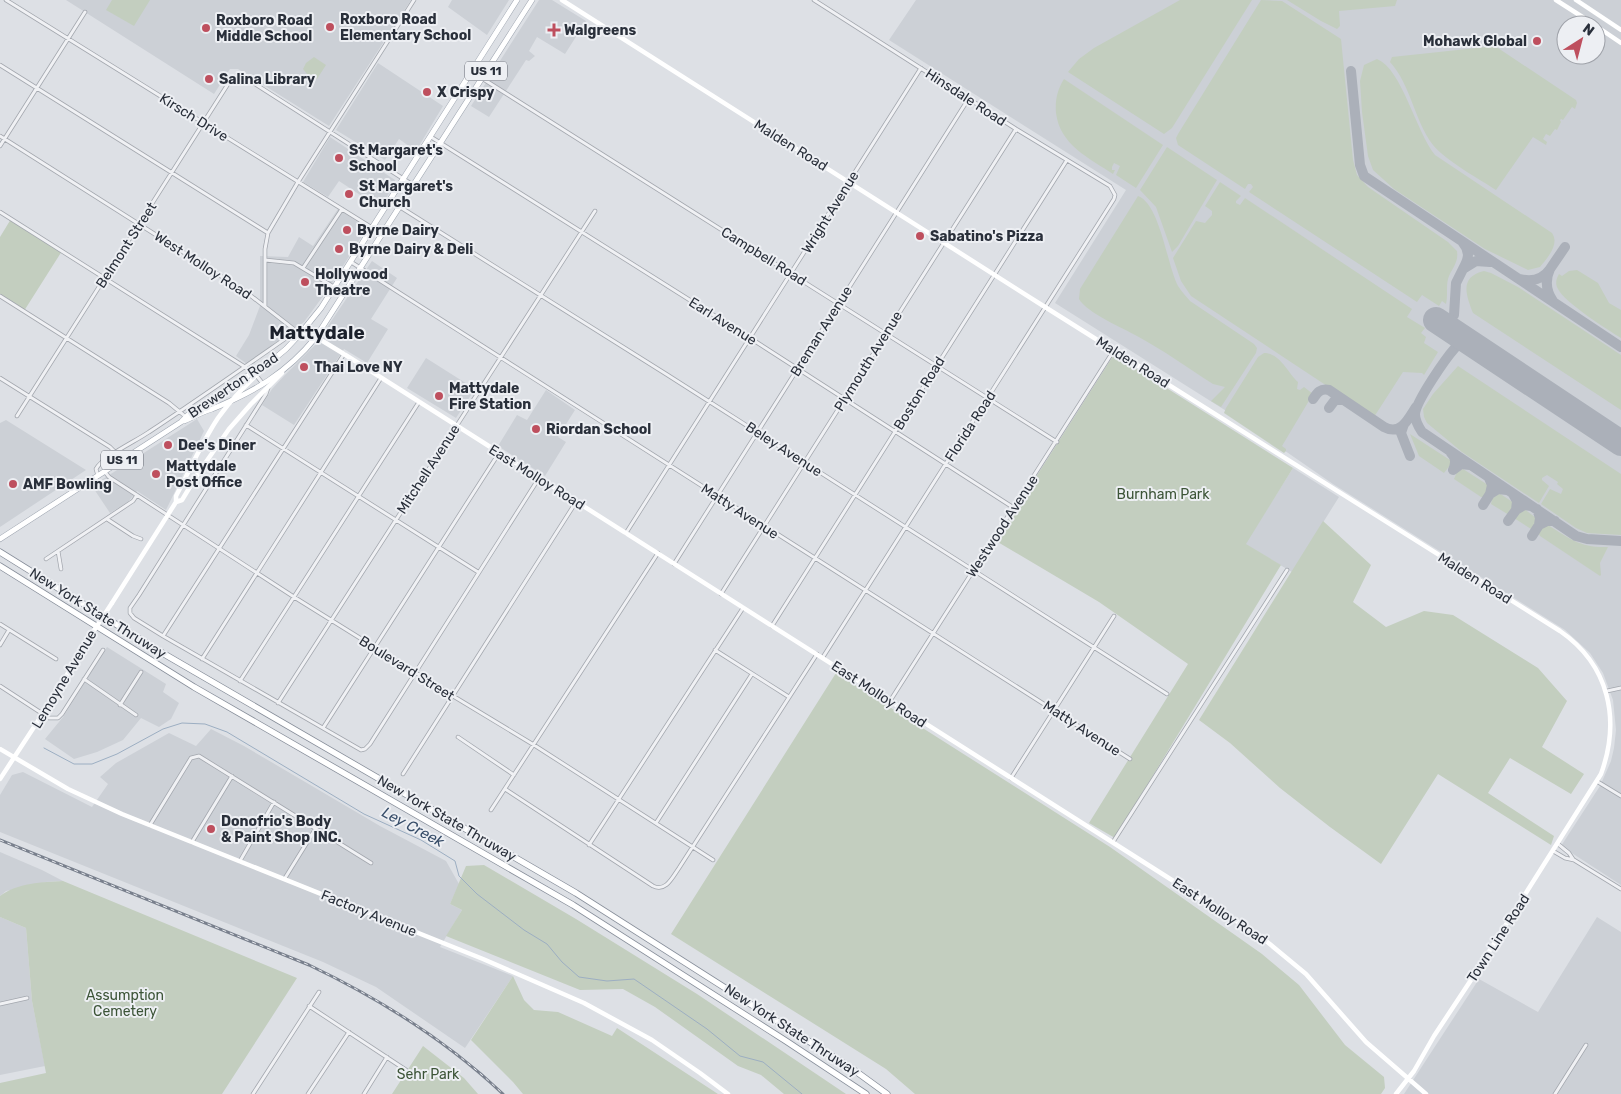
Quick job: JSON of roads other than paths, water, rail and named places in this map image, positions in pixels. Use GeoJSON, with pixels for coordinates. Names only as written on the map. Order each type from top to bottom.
{"type":"FeatureCollection","features":[{"type":"Feature","properties":{"kind":"highway","name":"New York State Thruway"},"geometry":{"type":"LineString","coordinates":[[0,552],[159,651],[576,893],[854,1070],[887,1094]]}},
{"type":"Feature","properties":{"kind":"highway","name":"New York State Thruway"},"geometry":{"type":"LineString","coordinates":[[0,566],[194,687],[573,906],[866,1094]]}},
{"type":"Feature","properties":{"kind":"main road","name":"Brewerton Road"},"geometry":{"type":"LineString","coordinates":[[181,422],[274,359],[300,334],[318,313],[517,0]]}},
{"type":"Feature","properties":{"kind":"main road","name":"Brewerton Road"},"geometry":{"type":"LineString","coordinates":[[2,538],[181,422],[265,386],[303,353],[316,337],[532,0]]}},
{"type":"Feature","properties":{"kind":"street","name":"Kirsch Drive"},"geometry":{"type":"LineString","coordinates":[[6,0],[382,234]]}},
{"type":"Feature","properties":{"kind":"street"},"geometry":{"type":"LineString","coordinates":[[265,306],[265,260],[268,233],[298,182],[414,0]]}},
{"type":"Feature","properties":{"kind":"street","name":"Malden Road"},"geometry":{"type":"LineString","coordinates":[[562,0],[1564,634],[1581,647],[1595,665],[1607,691],[1612,720],[1612,737],[1606,763],[1598,782]]}},
{"type":"Feature","properties":{"kind":"street","name":"Hinsdale Road"},"geometry":{"type":"LineString","coordinates":[[814,0],[1016,129],[1110,186],[1116,195]]}},
{"type":"Feature","properties":{"kind":"street"},"geometry":{"type":"LineString","coordinates":[[1556,0],[1579,15]]}},
{"type":"Feature","properties":{"kind":"street"},"geometry":{"type":"LineString","coordinates":[[1576,0],[1621,30]]}},
{"type":"Feature","properties":{"kind":"street"},"geometry":{"type":"LineString","coordinates":[[0,146],[85,12]]}},
{"type":"Feature","properties":{"kind":"street"},"geometry":{"type":"LineString","coordinates":[[1606,33],[1621,43]]}},
{"type":"Feature","properties":{"kind":"street"},"geometry":{"type":"LineString","coordinates":[[0,65],[268,233]]}},
{"type":"Feature","properties":{"kind":"street","name":"Wright Avenue"},"geometry":{"type":"LineString","coordinates":[[626,533],[921,68]]}},
{"type":"Feature","properties":{"kind":"street","name":"Campbell Road"},"geometry":{"type":"LineString","coordinates":[[472,71],[1056,442]]}},
{"type":"Feature","properties":{"kind":"street","name":"Belmont Street"},"geometry":{"type":"LineString","coordinates":[[17,416],[228,84],[237,75],[241,75],[330,132]]}},
{"type":"Feature","properties":{"kind":"street","name":"Breman Avenue"},"geometry":{"type":"LineString","coordinates":[[674,564],[969,98]]}},
{"type":"Feature","properties":{"kind":"street","name":"Plymouth Avenue"},"geometry":{"type":"LineString","coordinates":[[721,594],[1016,129]]}},
{"type":"Feature","properties":{"kind":"street"},"geometry":{"type":"LineString","coordinates":[[330,132],[413,186]]}},
{"type":"Feature","properties":{"kind":"street","name":"West Molloy Road"},"geometry":{"type":"LineString","coordinates":[[0,136],[246,292],[300,334]]}},
{"type":"Feature","properties":{"kind":"street","name":"Earl Avenue"},"geometry":{"type":"LineString","coordinates":[[430,136],[750,338],[1014,508]]}},
{"type":"Feature","properties":{"kind":"street","name":"Boston Road"},"geometry":{"type":"LineString","coordinates":[[772,626],[1067,160]]}},
{"type":"Feature","properties":{"kind":"street","name":"Florida Road"},"geometry":{"type":"LineString","coordinates":[[823,657],[1116,195]]}},
{"type":"Feature","properties":{"kind":"street","name":"Beley Avenue"},"geometry":{"type":"LineString","coordinates":[[399,207],[710,402],[1167,694]]}},
{"type":"Feature","properties":{"kind":"street"},"geometry":{"type":"LineString","coordinates":[[302,268],[342,209]]}},
{"type":"Feature","properties":{"kind":"street","name":"Mitchell Avenue"},"geometry":{"type":"LineString","coordinates":[[278,703],[595,211]]}},
{"type":"Feature","properties":{"kind":"street"},"geometry":{"type":"LineString","coordinates":[[0,212],[245,367],[265,386],[266,394],[130,608],[130,613],[134,618],[163,636],[361,750],[366,749],[370,744],[539,478]]}},
{"type":"Feature","properties":{"kind":"street"},"geometry":{"type":"LineString","coordinates":[[265,260],[288,261],[334,288]]}},
{"type":"Feature","properties":{"kind":"street","name":"Matty Avenue"},"geometry":{"type":"LineString","coordinates":[[351,262],[1130,759]]}},
{"type":"Feature","properties":{"kind":"street"},"geometry":{"type":"LineString","coordinates":[[0,296],[180,411],[186,417]]}},
{"type":"Feature","properties":{"kind":"street"},"geometry":{"type":"LineString","coordinates":[[98,476],[96,467],[245,367],[295,330]]}},
{"type":"Feature","properties":{"kind":"street","name":"East Molloy Road"},"geometry":{"type":"LineString","coordinates":[[300,334],[316,337],[344,354],[1260,936],[1280,951],[1315,983],[1366,1042],[1426,1094]]}},
{"type":"Feature","properties":{"kind":"street","name":"Westwood Avenue"},"geometry":{"type":"LineString","coordinates":[[890,702],[1114,350]]}},
{"type":"Feature","properties":{"kind":"street"},"geometry":{"type":"LineString","coordinates":[[163,636],[344,354]]}},
{"type":"Feature","properties":{"kind":"street","name":"Lemoyne Avenue"},"geometry":{"type":"LineString","coordinates":[[0,779],[31,734],[87,641],[168,516],[176,502],[176,496],[219,417],[254,374]]}},
{"type":"Feature","properties":{"kind":"street"},"geometry":{"type":"LineString","coordinates":[[0,378],[110,447],[120,461]]}},
{"type":"Feature","properties":{"kind":"street"},"geometry":{"type":"LineString","coordinates":[[202,659],[381,378]]}},
{"type":"Feature","properties":{"kind":"street","name":"Lemoyne Avenue"},"geometry":{"type":"LineString","coordinates":[[176,502],[182,500],[229,429],[265,386]]}},
{"type":"Feature","properties":{"kind":"street"},"geometry":{"type":"LineString","coordinates":[[240,681],[419,402]]}},
{"type":"Feature","properties":{"kind":"street"},"geometry":{"type":"LineString","coordinates":[[246,425],[478,572]]}},
{"type":"Feature","properties":{"kind":"street"},"geometry":{"type":"LineString","coordinates":[[323,728],[499,452]]}},
{"type":"Feature","properties":{"kind":"street","name":"Boulevard Street"},"geometry":{"type":"LineString","coordinates":[[104,471],[109,477],[219,549],[452,696],[534,745],[713,860]]}},
{"type":"Feature","properties":{"kind":"street"},"geometry":{"type":"LineString","coordinates":[[46,559],[133,501],[137,495]]}},
{"type":"Feature","properties":{"kind":"street"},"geometry":{"type":"LineString","coordinates":[[403,774],[576,502]]}},
{"type":"Feature","properties":{"kind":"street"},"geometry":{"type":"LineString","coordinates":[[107,519],[141,539]]}},
{"type":"Feature","properties":{"kind":"street"},"geometry":{"type":"LineString","coordinates":[[58,551],[61,569]]}},
{"type":"Feature","properties":{"kind":"street"},"geometry":{"type":"LineString","coordinates":[[491,810],[658,554]]}},
{"type":"Feature","properties":{"kind":"street"},"geometry":{"type":"LineString","coordinates":[[1113,842],[1287,570]]}},
{"type":"Feature","properties":{"kind":"street"},"geometry":{"type":"LineString","coordinates":[[589,844],[743,608]]}},
{"type":"Feature","properties":{"kind":"street"},"geometry":{"type":"LineString","coordinates":[[1011,778],[1114,616]]}},
{"type":"Feature","properties":{"kind":"street"},"geometry":{"type":"LineString","coordinates":[[0,624],[56,659]]}},
{"type":"Feature","properties":{"kind":"street"},"geometry":{"type":"LineString","coordinates":[[0,645],[10,630]]}},
{"type":"Feature","properties":{"kind":"street"},"geometry":{"type":"LineString","coordinates":[[0,686],[43,714],[52,718],[60,716],[103,650]]}},
{"type":"Feature","properties":{"kind":"street"},"geometry":{"type":"LineString","coordinates":[[715,650],[789,697]]}},
{"type":"Feature","properties":{"kind":"street"},"geometry":{"type":"LineString","coordinates":[[505,789],[653,886],[659,889],[664,888],[817,654]]}},
{"type":"Feature","properties":{"kind":"street"},"geometry":{"type":"LineString","coordinates":[[120,704],[140,672]]}},
{"type":"Feature","properties":{"kind":"street"},"geometry":{"type":"LineString","coordinates":[[656,823],[752,674]]}},
{"type":"Feature","properties":{"kind":"street"},"geometry":{"type":"LineString","coordinates":[[84,680],[136,715]]}},
{"type":"Feature","properties":{"kind":"street"},"geometry":{"type":"LineString","coordinates":[[1607,691],[1621,688]]}},
{"type":"Feature","properties":{"kind":"street"},"geometry":{"type":"LineString","coordinates":[[458,737],[514,774]]}},
{"type":"Feature","properties":{"kind":"street","name":"Factory Avenue"},"geometry":{"type":"LineString","coordinates":[[0,749],[84,797],[483,959],[584,1003],[652,1040],[728,1094]]}},
{"type":"Feature","properties":{"kind":"street"},"geometry":{"type":"LineString","coordinates":[[150,825],[191,758],[194,756],[202,757],[371,863]]}},
{"type":"Feature","properties":{"kind":"street"},"geometry":{"type":"LineString","coordinates":[[192,842],[232,776]]}},
{"type":"Feature","properties":{"kind":"street"},"geometry":{"type":"LineString","coordinates":[[1598,782],[1621,796]]}},
{"type":"Feature","properties":{"kind":"street","name":"Town Line Road"},"geometry":{"type":"LineString","coordinates":[[1396,1094],[1598,782]]}},
{"type":"Feature","properties":{"kind":"street"},"geometry":{"type":"LineString","coordinates":[[240,860],[274,802]]}},
{"type":"Feature","properties":{"kind":"street"},"geometry":{"type":"LineString","coordinates":[[285,878],[316,828]]}},
{"type":"Feature","properties":{"kind":"street"},"geometry":{"type":"LineString","coordinates":[[1558,844],[1574,860]]}},
{"type":"Feature","properties":{"kind":"street"},"geometry":{"type":"LineString","coordinates":[[1553,851],[1565,858],[1574,860],[1621,889]]}},
{"type":"Feature","properties":{"kind":"street"},"geometry":{"type":"LineString","coordinates":[[253,1094],[319,992]]}},
{"type":"Feature","properties":{"kind":"street"},"geometry":{"type":"LineString","coordinates":[[0,1004],[27,998]]}},
{"type":"Feature","properties":{"kind":"street"},"geometry":{"type":"LineString","coordinates":[[309,1006],[406,1070]]}},
{"type":"Feature","properties":{"kind":"street"},"geometry":{"type":"LineString","coordinates":[[308,1094],[349,1032]]}},
{"type":"Feature","properties":{"kind":"street"},"geometry":{"type":"LineString","coordinates":[[1555,1094],[1586,1045]]}},
{"type":"Feature","properties":{"kind":"street"},"geometry":{"type":"LineString","coordinates":[[364,1094],[387,1057]]}},
{"type":"Feature","properties":{"kind":"waterway","name":"Ley Creek"},"geometry":{"type":"LineString","coordinates":[[44,748],[74,764],[92,764],[117,754],[163,729],[182,723],[205,724],[227,732],[364,814],[421,840],[455,861],[459,876],[477,894],[524,930],[547,944],[562,962],[579,977],[607,981],[634,979],[707,1029],[740,1056],[763,1062],[802,1094]]}},
{"type":"Feature","properties":{"kind":"railway"},"geometry":{"type":"LineString","coordinates":[[0,840],[309,965],[335,978],[387,1007],[435,1038],[503,1094]]}},
{"type":"Feature","properties":{"kind":"place","name":"Roxboro Road Elementary School"},"geometry":{"type":"Point","coordinates":[330,27]}},
{"type":"Feature","properties":{"kind":"place","name":"Roxboro Road Middle School"},"geometry":{"type":"Point","coordinates":[206,28]}},
{"type":"Feature","properties":{"kind":"place","name":"Walgreens"},"geometry":{"type":"Point","coordinates":[554,30]}},
{"type":"Feature","properties":{"kind":"place","name":"Mohawk Global"},"geometry":{"type":"Point","coordinates":[1537,41]}},
{"type":"Feature","properties":{"kind":"place","name":"Salina Library"},"geometry":{"type":"Point","coordinates":[209,79]}},
{"type":"Feature","properties":{"kind":"place","name":"X Crispy"},"geometry":{"type":"Point","coordinates":[427,92]}},
{"type":"Feature","properties":{"kind":"place","name":"St Margaret's School"},"geometry":{"type":"Point","coordinates":[339,158]}},
{"type":"Feature","properties":{"kind":"place","name":"St Margaret's Church"},"geometry":{"type":"Point","coordinates":[349,194]}},
{"type":"Feature","properties":{"kind":"place","name":"Byrne Dairy"},"geometry":{"type":"Point","coordinates":[347,230]}},
{"type":"Feature","properties":{"kind":"place","name":"Sabatino's Pizza"},"geometry":{"type":"Point","coordinates":[920,236]}},
{"type":"Feature","properties":{"kind":"place","name":"Byrne Dairy & Deli"},"geometry":{"type":"Point","coordinates":[339,249]}},
{"type":"Feature","properties":{"kind":"place","name":"Hollywood Theatre"},"geometry":{"type":"Point","coordinates":[305,282]}},
{"type":"Feature","properties":{"kind":"place","name":"Thai Love NY"},"geometry":{"type":"Point","coordinates":[304,367]}},
{"type":"Feature","properties":{"kind":"place","name":"Mattydale Fire Station"},"geometry":{"type":"Point","coordinates":[439,396]}},
{"type":"Feature","properties":{"kind":"place","name":"Riordan School"},"geometry":{"type":"Point","coordinates":[536,429]}},
{"type":"Feature","properties":{"kind":"place","name":"Dee's Diner"},"geometry":{"type":"Point","coordinates":[168,445]}},
{"type":"Feature","properties":{"kind":"place","name":"Mattydale Post Office"},"geometry":{"type":"Point","coordinates":[156,474]}},
{"type":"Feature","properties":{"kind":"place","name":"AMF Bowling"},"geometry":{"type":"Point","coordinates":[13,484]}},
{"type":"Feature","properties":{"kind":"place","name":"Donofrio's Body & Paint Shop INC."},"geometry":{"type":"Point","coordinates":[211,829]}},
{"type":"Feature","properties":{"kind":"district","name":"Mattydale"},"geometry":{"type":"Point","coordinates":[317,332]}},
{"type":"Feature","properties":{"kind":"park label","name":"Burnham Park"},"geometry":{"type":"Point","coordinates":[1163,494]}},
{"type":"Feature","properties":{"kind":"park label","name":"Assumption Cemetery"},"geometry":{"type":"Point","coordinates":[125,1004]}},
{"type":"Feature","properties":{"kind":"park label","name":"Sehr Park"},"geometry":{"type":"Point","coordinates":[428,1074]}}]}
